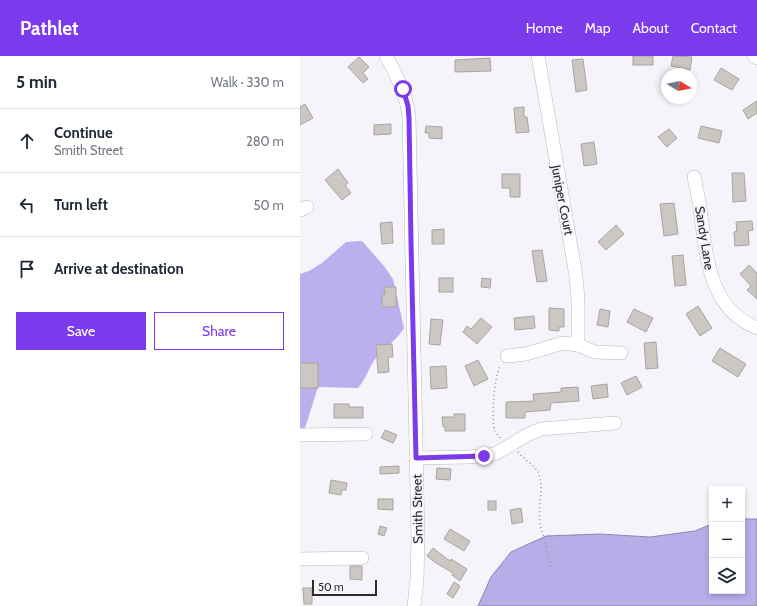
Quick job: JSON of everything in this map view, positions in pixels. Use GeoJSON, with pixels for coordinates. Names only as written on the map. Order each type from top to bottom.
{"type":"FeatureCollection","features":[{"type":"Feature","properties":{"kind":"street","name":"Smith Street"},"geometry":{"type":"LineString","coordinates":[[386,56],[403,89],[408,106],[418,562],[414,606]]}},
{"type":"Feature","properties":{"kind":"street","name":"Juniper Court"},"geometry":{"type":"LineString","coordinates":[[538,56],[576,276],[578,299],[578,345]]}},
{"type":"Feature","properties":{"kind":"street","name":"Sandy Lane"},"geometry":{"type":"LineString","coordinates":[[694,177],[701,213],[707,263],[715,287],[725,304],[732,312],[748,324],[757,328]]}},
{"type":"Feature","properties":{"kind":"street"},"geometry":{"type":"LineString","coordinates":[[507,356],[526,354],[563,343],[578,345],[595,352],[621,353]]}},
{"type":"Feature","properties":{"kind":"street"},"geometry":{"type":"LineString","coordinates":[[416,458],[490,455],[497,453],[540,429],[615,423]]}},
{"type":"Feature","properties":{"kind":"street"},"geometry":{"type":"LineString","coordinates":[[300,435],[366,434]]}},
{"type":"Feature","properties":{"kind":"street"},"geometry":{"type":"LineString","coordinates":[[300,559],[362,558]]}},
{"type":"Feature","properties":{"kind":"path"},"geometry":{"type":"LineString","coordinates":[[544,534],[552,572]]}},
{"type":"Feature","properties":{"kind":"shaded area"},"geometry":{"type":"Polygon","coordinates":[[[362,241],[384,266],[393,279],[404,328],[376,358],[358,388],[318,387],[305,428],[300,429],[300,274],[309,271],[322,263],[346,242],[362,241]]]}},
{"type":"Feature","properties":{"kind":"shaded area"},"geometry":{"type":"Polygon","coordinates":[[[745,519],[757,519],[757,606],[478,606],[491,577],[511,552],[546,536],[600,534],[650,537],[695,531],[709,525],[709,594],[745,594],[745,519]]]}},
{"type":"Feature","properties":{"kind":"building"},"geometry":{"type":"Polygon","coordinates":[[[633,56],[653,56],[653,65],[633,65],[633,56]]]}},
{"type":"Feature","properties":{"kind":"building"},"geometry":{"type":"Polygon","coordinates":[[[673,56],[692,57],[690,68],[671,66],[673,56]]]}},
{"type":"Feature","properties":{"kind":"building"},"geometry":{"type":"Polygon","coordinates":[[[359,57],[369,67],[363,73],[368,79],[363,83],[348,67],[359,57]]]}},
{"type":"Feature","properties":{"kind":"building"},"geometry":{"type":"Polygon","coordinates":[[[490,58],[491,71],[455,72],[455,60],[490,58]]]}},
{"type":"Feature","properties":{"kind":"building"},"geometry":{"type":"Polygon","coordinates":[[[583,59],[587,90],[576,92],[572,60],[583,59]]]}},
{"type":"Feature","properties":{"kind":"building"},"geometry":{"type":"Polygon","coordinates":[[[721,68],[739,79],[732,90],[714,80],[721,68]]]}},
{"type":"Feature","properties":{"kind":"building"},"geometry":{"type":"Polygon","coordinates":[[[757,101],[757,113],[748,119],[743,110],[757,101]]]}},
{"type":"Feature","properties":{"kind":"building"},"geometry":{"type":"Polygon","coordinates":[[[305,104],[313,118],[300,125],[300,107],[305,104]]]}},
{"type":"Feature","properties":{"kind":"building"},"geometry":{"type":"Polygon","coordinates":[[[524,107],[524,117],[527,117],[529,132],[516,133],[514,108],[524,107]]]}},
{"type":"Feature","properties":{"kind":"building"},"geometry":{"type":"Polygon","coordinates":[[[391,124],[391,134],[374,135],[374,125],[391,124]]]}},
{"type":"Feature","properties":{"kind":"building"},"geometry":{"type":"Polygon","coordinates":[[[426,126],[442,127],[442,139],[429,138],[429,133],[425,133],[426,126]]]}},
{"type":"Feature","properties":{"kind":"building"},"geometry":{"type":"Polygon","coordinates":[[[701,126],[722,131],[719,143],[698,138],[701,126]]]}},
{"type":"Feature","properties":{"kind":"building"},"geometry":{"type":"Polygon","coordinates":[[[669,129],[677,138],[667,147],[658,137],[669,129]]]}},
{"type":"Feature","properties":{"kind":"building"},"geometry":{"type":"Polygon","coordinates":[[[594,142],[597,164],[584,166],[581,144],[594,142]]]}},
{"type":"Feature","properties":{"kind":"building"},"geometry":{"type":"Polygon","coordinates":[[[338,169],[348,183],[345,185],[351,193],[342,200],[325,180],[338,169]]]}},
{"type":"Feature","properties":{"kind":"building"},"geometry":{"type":"Polygon","coordinates":[[[732,173],[744,173],[746,201],[733,202],[732,173]]]}},
{"type":"Feature","properties":{"kind":"building"},"geometry":{"type":"Polygon","coordinates":[[[502,174],[520,174],[520,197],[510,197],[510,188],[502,188],[502,174]]]}},
{"type":"Feature","properties":{"kind":"building"},"geometry":{"type":"Polygon","coordinates":[[[674,203],[678,234],[664,236],[660,204],[674,203]]]}},
{"type":"Feature","properties":{"kind":"building"},"geometry":{"type":"Polygon","coordinates":[[[752,221],[753,230],[748,231],[749,245],[735,246],[734,232],[737,231],[736,222],[752,221]]]}},
{"type":"Feature","properties":{"kind":"building"},"geometry":{"type":"Polygon","coordinates":[[[392,222],[393,243],[382,244],[380,223],[392,222]]]}},
{"type":"Feature","properties":{"kind":"building"},"geometry":{"type":"Polygon","coordinates":[[[616,225],[624,234],[606,250],[598,242],[616,225]]]}},
{"type":"Feature","properties":{"kind":"building"},"geometry":{"type":"Polygon","coordinates":[[[444,229],[444,244],[432,244],[432,230],[444,229]]]}},
{"type":"Feature","properties":{"kind":"building"},"geometry":{"type":"Polygon","coordinates":[[[542,250],[547,281],[537,282],[532,251],[542,250]]]}},
{"type":"Feature","properties":{"kind":"building"},"geometry":{"type":"Polygon","coordinates":[[[683,255],[686,285],[675,286],[672,256],[683,255]]]}},
{"type":"Feature","properties":{"kind":"building"},"geometry":{"type":"Polygon","coordinates":[[[749,265],[757,273],[757,299],[747,290],[751,286],[740,274],[749,265]]]}},
{"type":"Feature","properties":{"kind":"building"},"geometry":{"type":"Polygon","coordinates":[[[439,278],[453,278],[453,292],[439,292],[439,278]]]}},
{"type":"Feature","properties":{"kind":"building"},"geometry":{"type":"Polygon","coordinates":[[[482,278],[491,279],[490,288],[481,287],[482,278]]]}},
{"type":"Feature","properties":{"kind":"building"},"geometry":{"type":"Polygon","coordinates":[[[384,287],[396,287],[396,307],[382,307],[382,295],[385,294],[384,287]]]}},
{"type":"Feature","properties":{"kind":"building"},"geometry":{"type":"Polygon","coordinates":[[[698,306],[712,328],[700,336],[686,314],[698,306]]]}},
{"type":"Feature","properties":{"kind":"building"},"geometry":{"type":"Polygon","coordinates":[[[549,308],[564,309],[564,327],[559,327],[559,331],[549,330],[549,308]]]}},
{"type":"Feature","properties":{"kind":"building"},"geometry":{"type":"Polygon","coordinates":[[[600,309],[610,311],[608,327],[597,325],[600,309]]]}},
{"type":"Feature","properties":{"kind":"building"},"geometry":{"type":"Polygon","coordinates":[[[634,309],[653,318],[646,332],[627,322],[634,309]]]}},
{"type":"Feature","properties":{"kind":"building"},"geometry":{"type":"Polygon","coordinates":[[[534,316],[535,328],[515,330],[514,318],[534,316]]]}},
{"type":"Feature","properties":{"kind":"building"},"geometry":{"type":"Polygon","coordinates":[[[481,318],[492,327],[477,344],[463,332],[467,326],[471,329],[481,318]]]}},
{"type":"Feature","properties":{"kind":"building"},"geometry":{"type":"Polygon","coordinates":[[[431,319],[443,320],[440,345],[429,344],[431,319]]]}},
{"type":"Feature","properties":{"kind":"building"},"geometry":{"type":"Polygon","coordinates":[[[656,342],[658,368],[646,369],[644,343],[656,342]]]}},
{"type":"Feature","properties":{"kind":"building"},"geometry":{"type":"Polygon","coordinates":[[[392,344],[393,357],[388,357],[389,372],[378,373],[376,345],[392,344]]]}},
{"type":"Feature","properties":{"kind":"building"},"geometry":{"type":"Polygon","coordinates":[[[720,348],[746,364],[738,377],[712,361],[720,348]]]}},
{"type":"Feature","properties":{"kind":"building"},"geometry":{"type":"Polygon","coordinates":[[[478,360],[488,379],[474,386],[465,366],[478,360]]]}},
{"type":"Feature","properties":{"kind":"building"},"geometry":{"type":"Polygon","coordinates":[[[300,363],[318,363],[318,388],[300,388],[300,363]]]}},
{"type":"Feature","properties":{"kind":"building"},"geometry":{"type":"Polygon","coordinates":[[[446,366],[447,388],[431,389],[430,367],[446,366]]]}},
{"type":"Feature","properties":{"kind":"building"},"geometry":{"type":"Polygon","coordinates":[[[636,376],[642,387],[627,395],[621,383],[636,376]]]}},
{"type":"Feature","properties":{"kind":"building"},"geometry":{"type":"Polygon","coordinates":[[[607,384],[608,397],[593,399],[591,386],[607,384]]]}},
{"type":"Feature","properties":{"kind":"building"},"geometry":{"type":"Polygon","coordinates":[[[578,387],[579,401],[551,403],[550,410],[525,412],[525,418],[506,418],[506,402],[534,401],[533,394],[561,392],[561,388],[578,387]]]}},
{"type":"Feature","properties":{"kind":"building"},"geometry":{"type":"Polygon","coordinates":[[[334,404],[349,404],[349,407],[363,407],[363,418],[334,418],[334,404]]]}},
{"type":"Feature","properties":{"kind":"building"},"geometry":{"type":"Polygon","coordinates":[[[454,414],[465,414],[465,431],[445,431],[442,417],[454,417],[454,414]]]}},
{"type":"Feature","properties":{"kind":"building"},"geometry":{"type":"Polygon","coordinates":[[[385,430],[397,435],[393,443],[381,438],[385,430]]]}},
{"type":"Feature","properties":{"kind":"building"},"geometry":{"type":"Polygon","coordinates":[[[399,466],[399,473],[380,474],[380,467],[399,466]]]}},
{"type":"Feature","properties":{"kind":"building"},"geometry":{"type":"Polygon","coordinates":[[[437,468],[451,469],[450,480],[436,479],[437,468]]]}},
{"type":"Feature","properties":{"kind":"building"},"geometry":{"type":"Polygon","coordinates":[[[331,480],[347,483],[346,490],[342,490],[341,495],[329,493],[331,480]]]}},
{"type":"Feature","properties":{"kind":"building"},"geometry":{"type":"Polygon","coordinates":[[[378,499],[393,499],[393,510],[378,509],[378,499]]]}},
{"type":"Feature","properties":{"kind":"building"},"geometry":{"type":"Polygon","coordinates":[[[488,501],[496,501],[496,510],[488,510],[488,501]]]}},
{"type":"Feature","properties":{"kind":"building"},"geometry":{"type":"Polygon","coordinates":[[[521,508],[523,522],[512,524],[510,510],[521,508]]]}},
{"type":"Feature","properties":{"kind":"building"},"geometry":{"type":"Polygon","coordinates":[[[380,526],[387,528],[384,536],[378,534],[380,526]]]}},
{"type":"Feature","properties":{"kind":"building"},"geometry":{"type":"Polygon","coordinates":[[[450,529],[470,541],[464,551],[444,539],[450,529]]]}},
{"type":"Feature","properties":{"kind":"building"},"geometry":{"type":"Polygon","coordinates":[[[433,548],[450,561],[451,559],[467,569],[460,581],[452,575],[453,573],[427,556],[433,548]]]}},
{"type":"Feature","properties":{"kind":"building"},"geometry":{"type":"Polygon","coordinates":[[[350,566],[362,566],[362,580],[350,579],[350,566]]]}},
{"type":"Feature","properties":{"kind":"building"},"geometry":{"type":"Polygon","coordinates":[[[454,582],[460,586],[453,598],[447,594],[454,582]]]}},
{"type":"Feature","properties":{"kind":"building"},"geometry":{"type":"Polygon","coordinates":[[[303,588],[312,588],[312,604],[304,604],[303,588]]]}},
{"type":"Feature","properties":{"kind":"route"},"geometry":{"type":"LineString","coordinates":[[403,89],[408,106],[409,118],[416,458],[484,456]]}}]}
